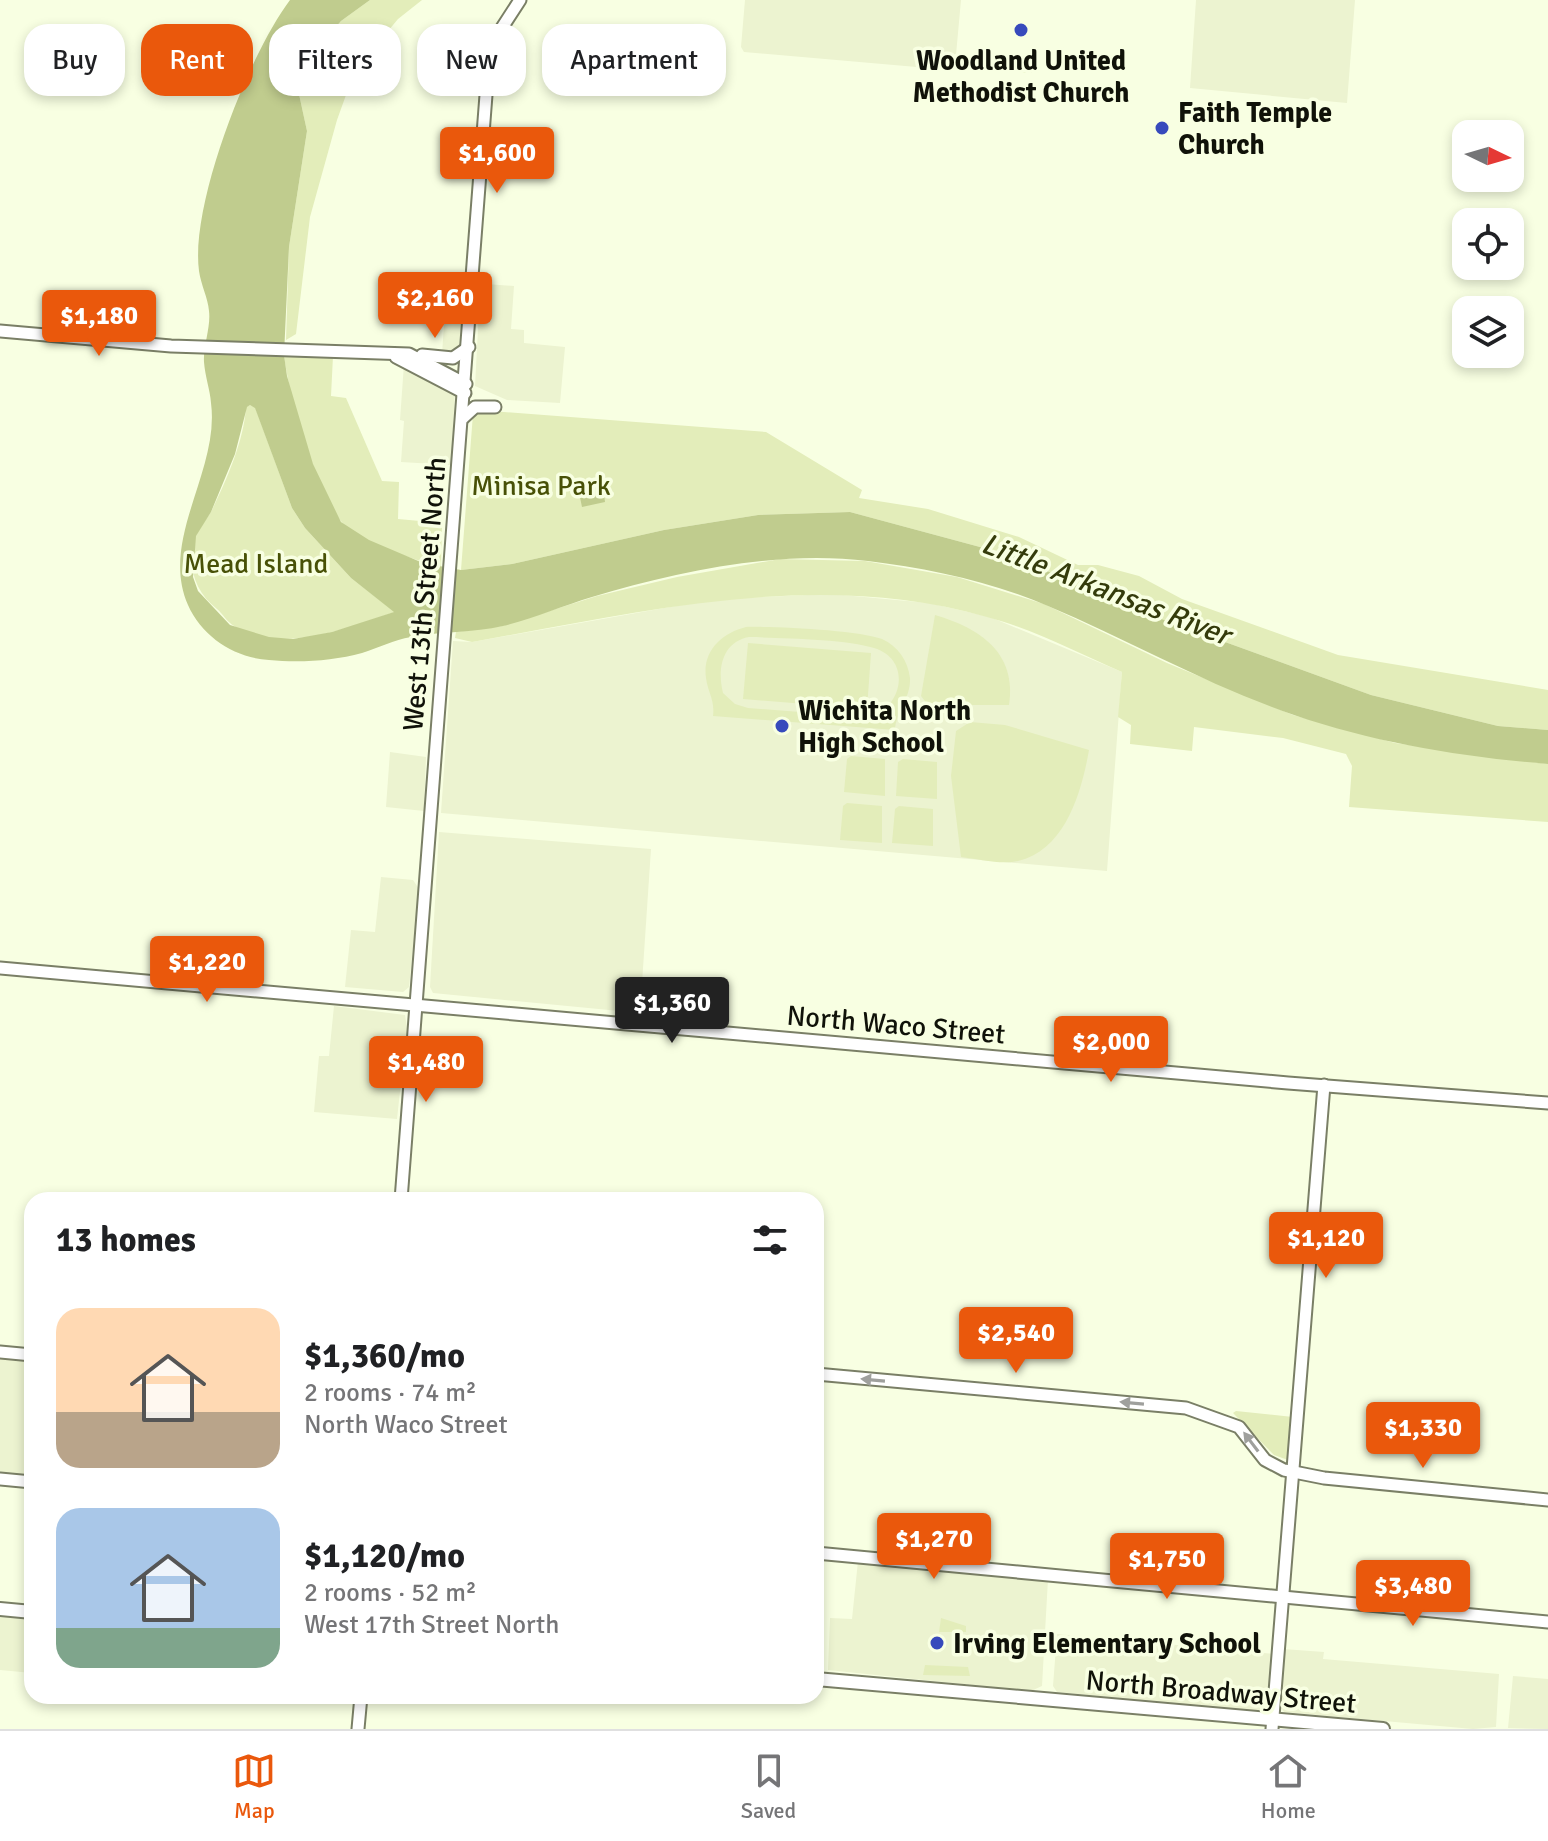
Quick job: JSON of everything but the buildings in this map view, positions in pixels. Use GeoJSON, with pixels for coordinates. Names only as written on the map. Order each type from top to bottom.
{"type":"FeatureCollection","features":[{"type":"Feature","properties":{"kind":"main road"},"geometry":{"type":"LineString","coordinates":[[0,1609],[24,1611]]}},
{"type":"Feature","properties":{"kind":"main road","name":"North Broadway Street"},"geometry":{"type":"LineString","coordinates":[[824,1680],[1273,1724],[1383,1729]]}},
{"type":"Feature","properties":{"kind":"street","name":"West 13th Street North"},"geometry":{"type":"LineString","coordinates":[[402,1192],[488,69],[496,37],[520,0]]}},
{"type":"Feature","properties":{"kind":"street"},"geometry":{"type":"LineString","coordinates":[[0,331],[189,347],[286,348],[453,358],[469,347]]}},
{"type":"Feature","properties":{"kind":"street"},"geometry":{"type":"LineString","coordinates":[[388,354],[465,388]]}},
{"type":"Feature","properties":{"kind":"street"},"geometry":{"type":"LineString","coordinates":[[409,354],[465,388]]}},
{"type":"Feature","properties":{"kind":"street"},"geometry":{"type":"LineString","coordinates":[[463,418],[475,407],[495,407]]}},
{"type":"Feature","properties":{"kind":"street","name":"North Waco Street"},"geometry":{"type":"LineString","coordinates":[[0,968],[1548,1103]]}},
{"type":"Feature","properties":{"kind":"street"},"geometry":{"type":"LineString","coordinates":[[1273,1724],[1324,1085]]}},
{"type":"Feature","properties":{"kind":"street"},"geometry":{"type":"LineString","coordinates":[[0,1352],[24,1354]]}},
{"type":"Feature","properties":{"kind":"street"},"geometry":{"type":"LineString","coordinates":[[824,1375],[1186,1408],[1239,1427],[1265,1460],[1293,1472],[1548,1500]]}},
{"type":"Feature","properties":{"kind":"street"},"geometry":{"type":"LineString","coordinates":[[0,1479],[24,1481]]}},
{"type":"Feature","properties":{"kind":"street"},"geometry":{"type":"LineString","coordinates":[[824,1554],[1251,1591],[1283,1597],[1548,1622]]}},
{"type":"Feature","properties":{"kind":"street"},"geometry":{"type":"LineString","coordinates":[[358,1729],[360,1704]]}},
{"type":"Feature","properties":{"kind":"shaded area"},"geometry":{"type":"Polygon","coordinates":[[[290,0],[370,0],[338,24],[274,24],[290,0]]]}},
{"type":"Feature","properties":{"kind":"shaded area"},"geometry":{"type":"Polygon","coordinates":[[[745,0],[961,0],[955,66],[951,70],[744,52],[741,47],[745,0]]]}},
{"type":"Feature","properties":{"kind":"shaded area"},"geometry":{"type":"Polygon","coordinates":[[[1196,0],[1355,0],[1347,103],[1190,88],[1196,0]]]}},
{"type":"Feature","properties":{"kind":"shaded area"},"geometry":{"type":"Polygon","coordinates":[[[269,33],[269,96],[299,96],[307,131],[289,247],[284,355],[287,376],[313,464],[341,522],[369,540],[423,563],[461,570],[512,564],[664,530],[758,515],[850,512],[1021,558],[1098,596],[1371,695],[1498,726],[1548,730],[1548,764],[1420,747],[1325,725],[1231,691],[1027,597],[960,577],[868,561],[799,558],[693,571],[592,597],[503,626],[411,637],[328,660],[256,658],[221,644],[194,616],[181,580],[185,530],[207,454],[211,428],[204,362],[209,311],[199,271],[199,242],[213,170],[226,131],[239,96],[253,96],[253,65],[269,33]],[[250,405],[235,454],[211,512],[196,536],[193,577],[198,591],[230,625],[269,637],[293,639],[332,632],[394,612],[351,578],[305,528],[292,508],[255,408],[250,405]]]}},
{"type":"Feature","properties":{"kind":"shaded area"},"geometry":{"type":"Polygon","coordinates":[[[485,284],[514,286],[511,329],[524,330],[524,343],[565,347],[560,403],[507,400],[475,386],[480,291],[485,284]]]}},
{"type":"Feature","properties":{"kind":"shaded area"},"geometry":{"type":"Polygon","coordinates":[[[446,297],[463,298],[459,350],[456,354],[442,354],[446,297]]]}},
{"type":"Feature","properties":{"kind":"shaded area"},"geometry":{"type":"Polygon","coordinates":[[[404,364],[455,392],[451,465],[401,462],[404,364]]]}},
{"type":"Feature","properties":{"kind":"shaded area"},"geometry":{"type":"Polygon","coordinates":[[[587,481],[590,497],[604,494],[605,502],[582,507],[577,483],[587,481]]]}},
{"type":"Feature","properties":{"kind":"shaded area","name":"Wichita North High School"},"geometry":{"type":"Polygon","coordinates":[[[832,594],[929,603],[990,617],[1122,672],[1107,871],[441,813],[453,641],[472,642],[715,599],[832,594]]]}},
{"type":"Feature","properties":{"kind":"shaded area"},"geometry":{"type":"Polygon","coordinates":[[[390,752],[426,757],[424,811],[386,807],[390,752]]]}},
{"type":"Feature","properties":{"kind":"shaded area"},"geometry":{"type":"Polygon","coordinates":[[[439,832],[651,849],[640,1013],[433,993],[430,987],[439,832]]]}},
{"type":"Feature","properties":{"kind":"shaded area"},"geometry":{"type":"Polygon","coordinates":[[[381,877],[413,880],[419,889],[409,987],[403,992],[345,987],[351,930],[375,932],[381,877]]]}},
{"type":"Feature","properties":{"kind":"shaded area"},"geometry":{"type":"Polygon","coordinates":[[[334,1006],[405,1015],[407,1027],[397,1119],[314,1112],[319,1056],[329,1056],[334,1006]]]}},
{"type":"Feature","properties":{"kind":"shaded area"},"geometry":{"type":"Polygon","coordinates":[[[0,1358],[24,1361],[24,1475],[0,1473],[0,1358]]]}},
{"type":"Feature","properties":{"kind":"shaded area","name":"Irving Elementary School"},"geometry":{"type":"Polygon","coordinates":[[[858,1561],[1048,1579],[1042,1686],[1031,1691],[828,1670],[830,1618],[852,1619],[858,1561]]]}},
{"type":"Feature","properties":{"kind":"shaded area"},"geometry":{"type":"Polygon","coordinates":[[[0,1616],[24,1618],[24,1672],[0,1670],[0,1616]]]}},
{"type":"Feature","properties":{"kind":"shaded area"},"geometry":{"type":"Polygon","coordinates":[[[1057,1634],[1274,1654],[1269,1709],[1263,1712],[1057,1692],[1053,1686],[1057,1634]]]}},
{"type":"Feature","properties":{"kind":"shaded area"},"geometry":{"type":"Polygon","coordinates":[[[1283,1649],[1324,1652],[1323,1659],[1499,1674],[1496,1727],[1473,1729],[1284,1712],[1279,1704],[1283,1649]]]}},
{"type":"Feature","properties":{"kind":"shaded area"},"geometry":{"type":"Polygon","coordinates":[[[1513,1676],[1548,1679],[1548,1729],[1508,1728],[1513,1676]]]}},
{"type":"Feature","properties":{"kind":"green space"},"geometry":{"type":"Polygon","coordinates":[[[370,0],[422,0],[394,24],[338,24],[370,0]]]}},
{"type":"Feature","properties":{"kind":"green space"},"geometry":{"type":"Polygon","coordinates":[[[995,59],[1033,63],[1032,73],[995,70],[995,59]]]}},
{"type":"Feature","properties":{"kind":"green space"},"geometry":{"type":"Polygon","coordinates":[[[299,96],[346,96],[310,217],[296,334],[286,340],[289,247],[307,131],[299,96]]]}},
{"type":"Feature","properties":{"kind":"green space"},"geometry":{"type":"Polygon","coordinates":[[[284,355],[333,356],[331,396],[346,398],[382,481],[399,482],[398,519],[442,523],[441,566],[402,555],[372,542],[347,528],[340,520],[321,486],[304,440],[284,355]]]}},
{"type":"Feature","properties":{"kind":"green space","name":"Mead Island"},"geometry":{"type":"Polygon","coordinates":[[[246,407],[255,407],[292,508],[305,528],[351,578],[395,612],[314,636],[273,638],[234,626],[203,594],[192,568],[195,538],[228,474],[242,433],[246,407]]]}},
{"type":"Feature","properties":{"kind":"green space","name":"Minisa Park"},"geometry":{"type":"Polygon","coordinates":[[[479,410],[766,432],[862,490],[859,498],[928,509],[1019,537],[1078,565],[1098,565],[1139,576],[1182,599],[1338,655],[1548,690],[1548,730],[1498,726],[1371,695],[1098,596],[1021,558],[850,512],[758,515],[664,530],[512,564],[461,570],[473,414],[479,410]]]}},
{"type":"Feature","properties":{"kind":"green space"},"geometry":{"type":"Polygon","coordinates":[[[780,559],[865,561],[957,577],[1044,604],[1167,663],[1293,715],[1395,743],[1548,764],[1548,822],[1349,807],[1352,766],[1346,754],[1283,738],[1194,727],[1192,751],[1130,744],[1131,725],[1118,717],[1122,672],[1004,622],[923,603],[858,596],[794,595],[665,608],[472,642],[455,638],[456,632],[502,626],[597,596],[677,577],[780,559]]]}},
{"type":"Feature","properties":{"kind":"green space"},"geometry":{"type":"Polygon","coordinates":[[[935,615],[966,627],[992,645],[1007,670],[1009,705],[928,705],[921,696],[935,615]]]}},
{"type":"Feature","properties":{"kind":"green space"},"geometry":{"type":"Polygon","coordinates":[[[746,627],[816,629],[855,633],[888,642],[901,655],[910,678],[895,730],[713,716],[706,678],[707,659],[722,639],[746,627]],[[749,637],[733,644],[721,666],[723,693],[735,704],[748,708],[864,717],[877,713],[894,697],[898,686],[895,663],[887,654],[874,648],[831,641],[749,637]]]}},
{"type":"Feature","properties":{"kind":"green space"},"geometry":{"type":"Polygon","coordinates":[[[748,643],[871,653],[867,709],[743,699],[748,643]]]}},
{"type":"Feature","properties":{"kind":"green space"},"geometry":{"type":"Polygon","coordinates":[[[970,722],[1005,725],[1089,750],[1082,783],[1069,816],[1060,832],[1035,855],[1005,862],[961,857],[951,776],[956,731],[970,722]]]}},
{"type":"Feature","properties":{"kind":"green space"},"geometry":{"type":"Polygon","coordinates":[[[851,756],[885,759],[885,796],[844,792],[847,759],[851,756]]]}},
{"type":"Feature","properties":{"kind":"green space"},"geometry":{"type":"Polygon","coordinates":[[[903,759],[937,762],[937,799],[896,796],[898,762],[903,759]]]}},
{"type":"Feature","properties":{"kind":"green space"},"geometry":{"type":"Polygon","coordinates":[[[847,803],[882,806],[882,843],[840,840],[843,806],[847,803]]]}},
{"type":"Feature","properties":{"kind":"green space"},"geometry":{"type":"Polygon","coordinates":[[[899,806],[933,809],[933,846],[892,843],[895,809],[899,806]]]}},
{"type":"Feature","properties":{"kind":"green space"},"geometry":{"type":"Polygon","coordinates":[[[1233,1413],[1293,1417],[1288,1460],[1274,1455],[1233,1413]]]}},
{"type":"Feature","properties":{"kind":"green space"},"geometry":{"type":"Polygon","coordinates":[[[941,1618],[966,1626],[966,1632],[939,1632],[941,1618]]]}},
{"type":"Feature","properties":{"kind":"green space"},"geometry":{"type":"Polygon","coordinates":[[[925,1665],[968,1667],[970,1676],[923,1675],[925,1665]]]}},
{"type":"Feature","properties":{"kind":"place","name":"Woodland United Methodist Church"},"geometry":{"type":"Point","coordinates":[1021,30]}},
{"type":"Feature","properties":{"kind":"place","name":"Faith Temple Church"},"geometry":{"type":"Point","coordinates":[1162,128]}},
{"type":"Feature","properties":{"kind":"place","name":"Wichita North High School"},"geometry":{"type":"Point","coordinates":[782,726]}},
{"type":"Feature","properties":{"kind":"place","name":"Irving Elementary School"},"geometry":{"type":"Point","coordinates":[937,1643]}},
{"type":"Feature","properties":{"kind":"water label","name":"Little Arkansas River"},"geometry":{"type":"Point","coordinates":[1106,589]}}]}
